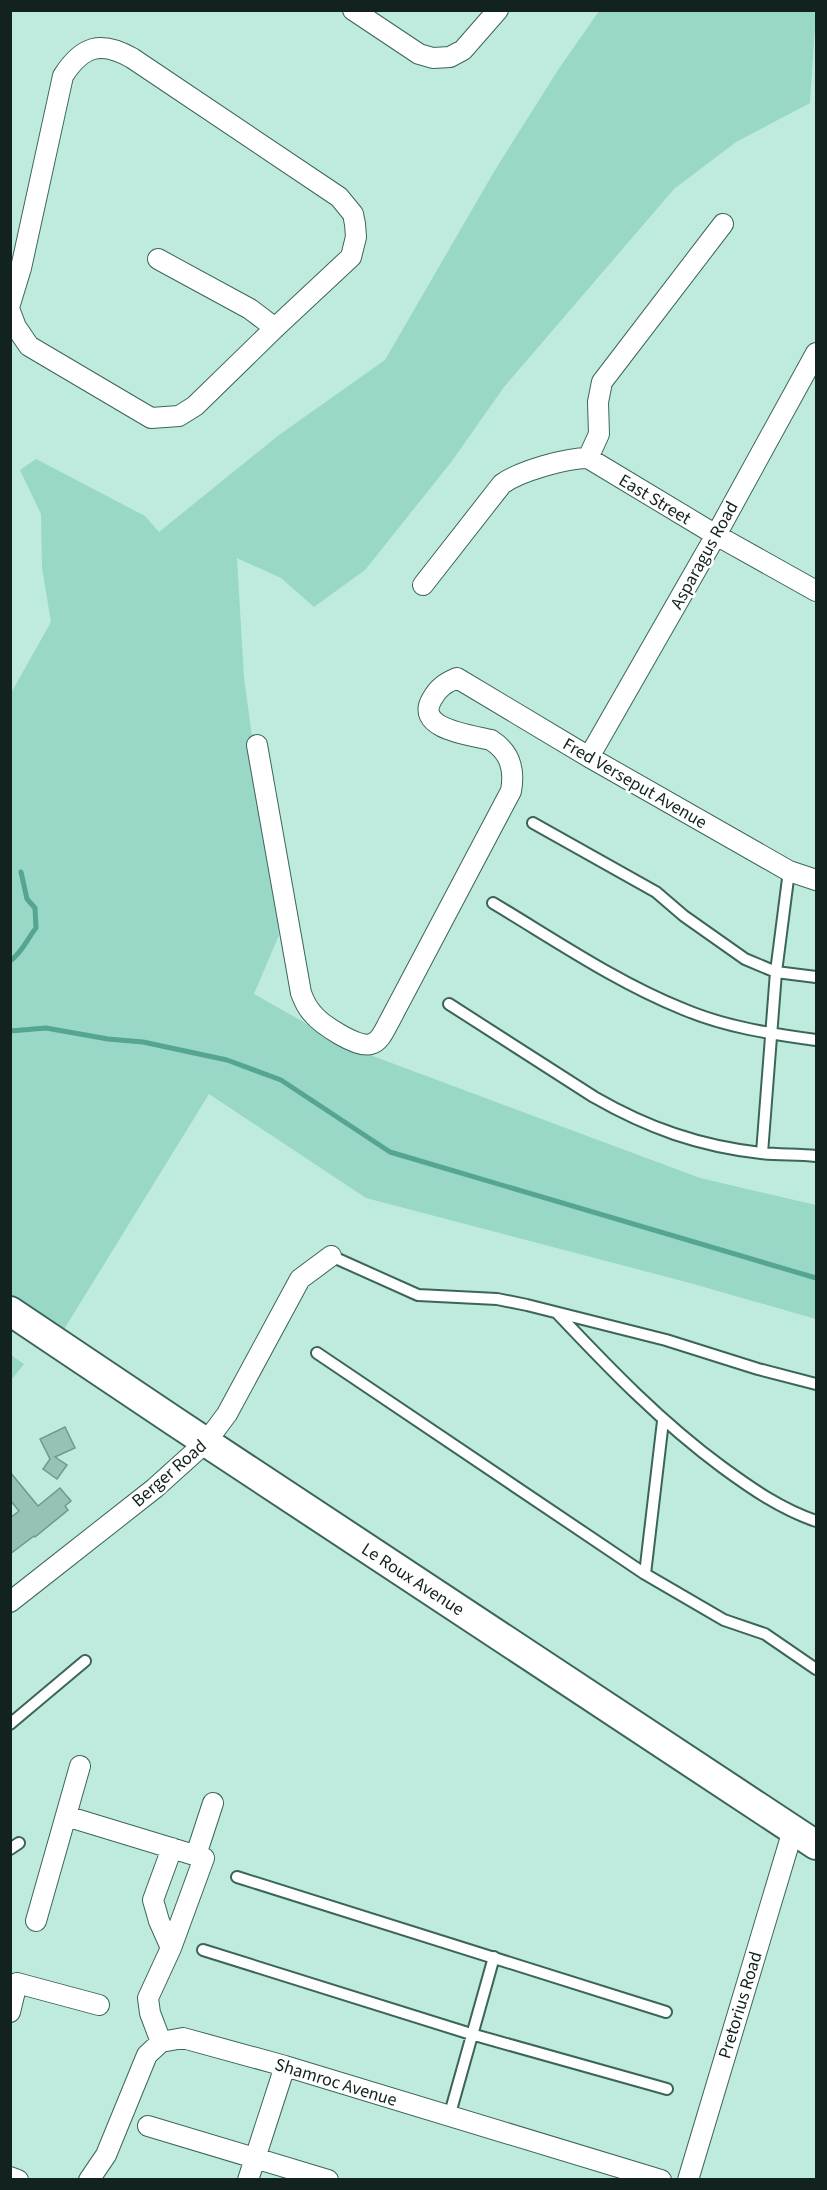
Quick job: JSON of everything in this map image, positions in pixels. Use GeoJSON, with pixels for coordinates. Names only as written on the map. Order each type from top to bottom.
{"type":"FeatureCollection","features":[{"type":"Feature","properties":{"kind":"main road","name":"Le Roux Avenue"},"geometry":{"type":"LineString","coordinates":[[14,1313],[816,1845]]}},
{"type":"Feature","properties":{"kind":"street"},"geometry":{"type":"LineString","coordinates":[[353,10],[419,54],[433,58],[450,57],[463,50],[498,10]]}},
{"type":"Feature","properties":{"kind":"street"},"geometry":{"type":"LineString","coordinates":[[10,304],[18,246],[63,76],[72,62],[90,49],[102,47],[117,50],[339,197],[353,214],[356,237],[351,257],[195,406],[179,416],[151,418],[29,346],[21,337],[10,311]]}},
{"type":"Feature","properties":{"kind":"street"},"geometry":{"type":"LineString","coordinates":[[423,585],[502,484],[518,475],[574,459],[588,458],[600,429],[598,402],[602,382],[723,224]]}},
{"type":"Feature","properties":{"kind":"street"},"geometry":{"type":"LineString","coordinates":[[158,259],[258,314],[275,328]]}},
{"type":"Feature","properties":{"kind":"street","name":"Asparagus Road"},"geometry":{"type":"LineString","coordinates":[[589,757],[716,535],[816,353]]}},
{"type":"Feature","properties":{"kind":"street","name":"East Street"},"geometry":{"type":"LineString","coordinates":[[588,458],[716,535],[816,591]]}},
{"type":"Feature","properties":{"kind":"street","name":"Fred Verseput Avenue"},"geometry":{"type":"LineString","coordinates":[[257,745],[301,993],[307,1008],[326,1025],[355,1042],[370,1045],[377,1040],[389,1022],[511,791],[512,764],[498,745],[490,740],[443,727],[430,718],[427,712],[428,705],[441,686],[457,678],[589,757],[789,871],[816,880]]}},
{"type":"Feature","properties":{"kind":"street","name":"Berger Road"},"geometry":{"type":"LineString","coordinates":[[10,1602],[155,1488],[207,1442],[227,1414],[300,1279],[331,1256]]}},
{"type":"Feature","properties":{"kind":"street"},"geometry":{"type":"LineString","coordinates":[[36,1921],[80,1766]]}},
{"type":"Feature","properties":{"kind":"street"},"geometry":{"type":"LineString","coordinates":[[89,2180],[106,2155],[147,2055],[161,2042],[150,2013],[148,1998],[171,1948],[200,1857],[213,1803]]}},
{"type":"Feature","properties":{"kind":"street"},"geometry":{"type":"LineString","coordinates":[[66,1816],[200,1857]]}},
{"type":"Feature","properties":{"kind":"street","name":"Pretorius Road"},"geometry":{"type":"LineString","coordinates":[[688,2180],[793,1830]]}},
{"type":"Feature","properties":{"kind":"street"},"geometry":{"type":"LineString","coordinates":[[171,1948],[153,1900],[172,1848]]}},
{"type":"Feature","properties":{"kind":"street"},"geometry":{"type":"LineString","coordinates":[[10,2012],[17,1983],[99,2005]]}},
{"type":"Feature","properties":{"kind":"street","name":"Shamroc Avenue"},"geometry":{"type":"LineString","coordinates":[[161,2042],[183,2038],[285,2066],[661,2180]]}},
{"type":"Feature","properties":{"kind":"street"},"geometry":{"type":"LineString","coordinates":[[248,2180],[285,2066]]}},
{"type":"Feature","properties":{"kind":"street"},"geometry":{"type":"LineString","coordinates":[[148,2126],[328,2180]]}},
{"type":"Feature","properties":{"kind":"street"},"geometry":{"type":"LineString","coordinates":[[10,2177],[18,2180]]}},
{"type":"Feature","properties":{"kind":"lane"},"geometry":{"type":"LineString","coordinates":[[533,823],[656,892],[684,916],[745,959],[776,972],[816,977]]}},
{"type":"Feature","properties":{"kind":"lane"},"geometry":{"type":"LineString","coordinates":[[762,1153],[770,1034],[789,871]]}},
{"type":"Feature","properties":{"kind":"lane"},"geometry":{"type":"LineString","coordinates":[[493,903],[629,984],[684,1010],[770,1034],[816,1040]]}},
{"type":"Feature","properties":{"kind":"lane"},"geometry":{"type":"LineString","coordinates":[[449,1004],[617,1110],[690,1140],[762,1153],[816,1156]]}},
{"type":"Feature","properties":{"kind":"lane"},"geometry":{"type":"LineString","coordinates":[[331,1256],[418,1294],[497,1299],[666,1340],[758,1369],[816,1384]]}},
{"type":"Feature","properties":{"kind":"lane"},"geometry":{"type":"LineString","coordinates":[[558,1314],[663,1421],[757,1492],[780,1506],[816,1521]]}},
{"type":"Feature","properties":{"kind":"lane"},"geometry":{"type":"LineString","coordinates":[[317,1353],[645,1574],[724,1620],[765,1634],[816,1669]]}},
{"type":"Feature","properties":{"kind":"lane"},"geometry":{"type":"LineString","coordinates":[[645,1574],[663,1421]]}},
{"type":"Feature","properties":{"kind":"lane"},"geometry":{"type":"LineString","coordinates":[[10,1724],[85,1661]]}},
{"type":"Feature","properties":{"kind":"lane"},"geometry":{"type":"LineString","coordinates":[[237,1877],[666,2012]]}},
{"type":"Feature","properties":{"kind":"lane"},"geometry":{"type":"LineString","coordinates":[[203,1950],[471,2034],[667,2089]]}},
{"type":"Feature","properties":{"kind":"lane"},"geometry":{"type":"LineString","coordinates":[[449,2117],[494,1958]]}},
{"type":"Feature","properties":{"kind":"green space"},"geometry":{"type":"Polygon","coordinates":[[[599,11],[816,11],[810,103],[736,142],[674,189],[504,387],[452,461],[365,570],[314,607],[281,578],[237,558],[244,678],[279,935],[254,994],[346,1046],[700,1178],[816,1205],[816,1319],[690,1283],[366,1198],[209,1094],[63,1331],[11,1295],[11,693],[51,622],[42,568],[41,514],[20,470],[36,459],[145,516],[159,532],[279,435],[385,360],[495,170],[558,70],[599,11]]]}},
{"type":"Feature","properties":{"kind":"green space"},"geometry":{"type":"Polygon","coordinates":[[[11,1355],[24,1364],[11,1380],[11,1355]]]}},
{"type":"Feature","properties":{"kind":"building"},"geometry":{"type":"Polygon","coordinates":[[[65,1427],[75,1448],[55,1457],[67,1465],[57,1479],[43,1469],[50,1459],[40,1439],[65,1427]]]}},
{"type":"Feature","properties":{"kind":"building"},"geometry":{"type":"Polygon","coordinates":[[[10,1472],[38,1506],[60,1488],[71,1501],[65,1506],[68,1510],[10,1554],[10,1518],[19,1511],[10,1500],[10,1472]]]}},
{"type":"Feature","properties":{"kind":"waterway"},"geometry":{"type":"LineString","coordinates":[[10,961],[21,950],[36,928],[35,908],[27,899],[21,872]]}},
{"type":"Feature","properties":{"kind":"waterway"},"geometry":{"type":"LineString","coordinates":[[10,1031],[46,1028],[108,1039],[143,1042],[227,1060],[281,1080],[390,1152],[816,1278]]}}]}
